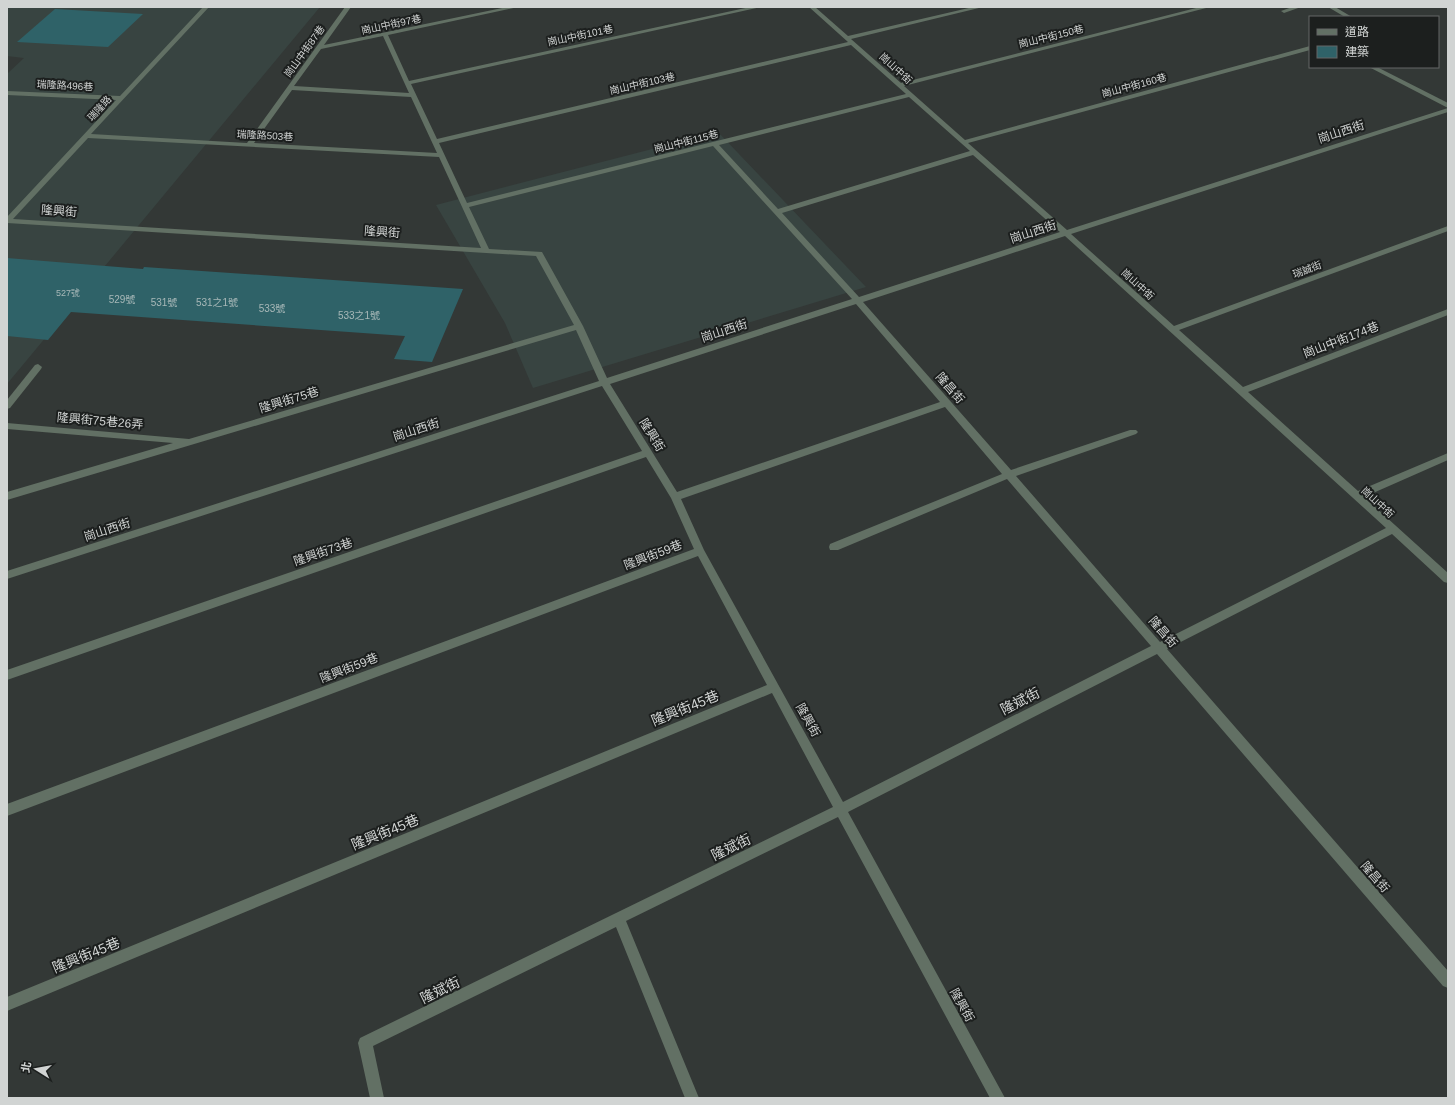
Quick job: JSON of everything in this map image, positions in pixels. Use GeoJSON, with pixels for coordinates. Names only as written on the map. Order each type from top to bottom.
{"type":"FeatureCollection","features":[{"type":"Feature","properties":{"kind":"street","name":"瑞隆路"},"geometry":{"type":"LineString","coordinates":[[7,221],[206,7]]}},
{"type":"Feature","properties":{"kind":"street","name":"崗山中街87巷"},"geometry":{"type":"LineString","coordinates":[[248,144],[348,7]]}},
{"type":"Feature","properties":{"kind":"street","name":"崗山中街97巷"},"geometry":{"type":"LineString","coordinates":[[319,48],[515,7]]}},
{"type":"Feature","properties":{"kind":"street","name":"崗山中街101巷"},"geometry":{"type":"LineString","coordinates":[[407,83],[758,7]]}},
{"type":"Feature","properties":{"kind":"street","name":"崗山中街"},"geometry":{"type":"LineString","coordinates":[[812,7],[1242,391],[1448,579]]}},
{"type":"Feature","properties":{"kind":"street","name":"崗山中街103巷"},"geometry":{"type":"LineString","coordinates":[[435,142],[850,41],[980,7]]}},
{"type":"Feature","properties":{"kind":"street","name":"崗山中街150巷"},"geometry":{"type":"LineString","coordinates":[[900,85],[1207,7]]}},
{"type":"Feature","properties":{"kind":"street"},"geometry":{"type":"LineString","coordinates":[[1284,11],[1298,7]]}},
{"type":"Feature","properties":{"kind":"street"},"geometry":{"type":"LineString","coordinates":[[1331,7],[1346,16]]}},
{"type":"Feature","properties":{"kind":"street"},"geometry":{"type":"LineString","coordinates":[[385,34],[486,251]]}},
{"type":"Feature","properties":{"kind":"street","name":"崗山中街160巷"},"geometry":{"type":"LineString","coordinates":[[964,142],[1309,48]]}},
{"type":"Feature","properties":{"kind":"street"},"geometry":{"type":"LineString","coordinates":[[1374,68],[1448,106]]}},
{"type":"Feature","properties":{"kind":"street"},"geometry":{"type":"LineString","coordinates":[[289,88],[413,94]]}},
{"type":"Feature","properties":{"kind":"street","name":"瑞隆路496巷"},"geometry":{"type":"LineString","coordinates":[[7,93],[122,98]]}},
{"type":"Feature","properties":{"kind":"street","name":"崗山中街115巷"},"geometry":{"type":"LineString","coordinates":[[465,206],[911,95]]}},
{"type":"Feature","properties":{"kind":"street","name":"崗山西街"},"geometry":{"type":"LineString","coordinates":[[7,575],[1448,110]]}},
{"type":"Feature","properties":{"kind":"street","name":"瑞隆路503巷"},"geometry":{"type":"LineString","coordinates":[[87,136],[441,155]]}},
{"type":"Feature","properties":{"kind":"street","name":"隆昌街"},"geometry":{"type":"LineString","coordinates":[[715,144],[858,301],[1448,981]]}},
{"type":"Feature","properties":{"kind":"street"},"geometry":{"type":"LineString","coordinates":[[777,212],[975,152]]}},
{"type":"Feature","properties":{"kind":"street","name":"隆興街"},"geometry":{"type":"LineString","coordinates":[[7,221],[540,254],[579,326],[604,382],[675,498],[700,551],[998,1098]]}},
{"type":"Feature","properties":{"kind":"street","name":"瑞誠街"},"geometry":{"type":"LineString","coordinates":[[1173,329],[1448,228]]}},
{"type":"Feature","properties":{"kind":"street","name":"崗山中街174巷"},"geometry":{"type":"LineString","coordinates":[[1242,391],[1448,312]]}},
{"type":"Feature","properties":{"kind":"street","name":"隆興街75巷"},"geometry":{"type":"LineString","coordinates":[[7,496],[579,326]]}},
{"type":"Feature","properties":{"kind":"street"},"geometry":{"type":"LineString","coordinates":[[7,406],[38,367]]}},
{"type":"Feature","properties":{"kind":"street"},"geometry":{"type":"LineString","coordinates":[[675,498],[946,403]]}},
{"type":"Feature","properties":{"kind":"street","name":"隆興街75巷26弄"},"geometry":{"type":"LineString","coordinates":[[7,426],[192,441]]}},
{"type":"Feature","properties":{"kind":"street"},"geometry":{"type":"LineString","coordinates":[[834,547],[1008,475],[1133,432]]}},
{"type":"Feature","properties":{"kind":"street","name":"隆興街73巷"},"geometry":{"type":"LineString","coordinates":[[7,675],[648,453]]}},
{"type":"Feature","properties":{"kind":"street"},"geometry":{"type":"LineString","coordinates":[[1357,496],[1448,456]]}},
{"type":"Feature","properties":{"kind":"street","name":"隆斌街"},"geometry":{"type":"LineString","coordinates":[[377,1098],[364,1043],[841,809],[1393,529]]}},
{"type":"Feature","properties":{"kind":"street","name":"隆興街59巷"},"geometry":{"type":"LineString","coordinates":[[7,810],[700,551]]}},
{"type":"Feature","properties":{"kind":"street","name":"隆興街45巷"},"geometry":{"type":"LineString","coordinates":[[7,1004],[775,688]]}},
{"type":"Feature","properties":{"kind":"street"},"geometry":{"type":"LineString","coordinates":[[619,919],[692,1098]]}},
{"type":"Feature","properties":{"kind":"shaded area"},"geometry":{"type":"Polygon","coordinates":[[[7,7],[320,7],[7,384],[7,74],[24,58],[7,56],[7,7]]]}},
{"type":"Feature","properties":{"kind":"shaded area"},"geometry":{"type":"Polygon","coordinates":[[[718,132],[866,287],[533,388],[505,323],[436,205],[718,132]]]}},
{"type":"Feature","properties":{"kind":"building"},"geometry":{"type":"Polygon","coordinates":[[[55,9],[143,14],[108,47],[17,42],[55,9]]]}},
{"type":"Feature","properties":{"kind":"building"},"geometry":{"type":"Polygon","coordinates":[[[7,258],[143,269],[144,267],[463,289],[432,362],[394,359],[405,336],[71,312],[48,340],[7,336],[7,258]]]}}]}
